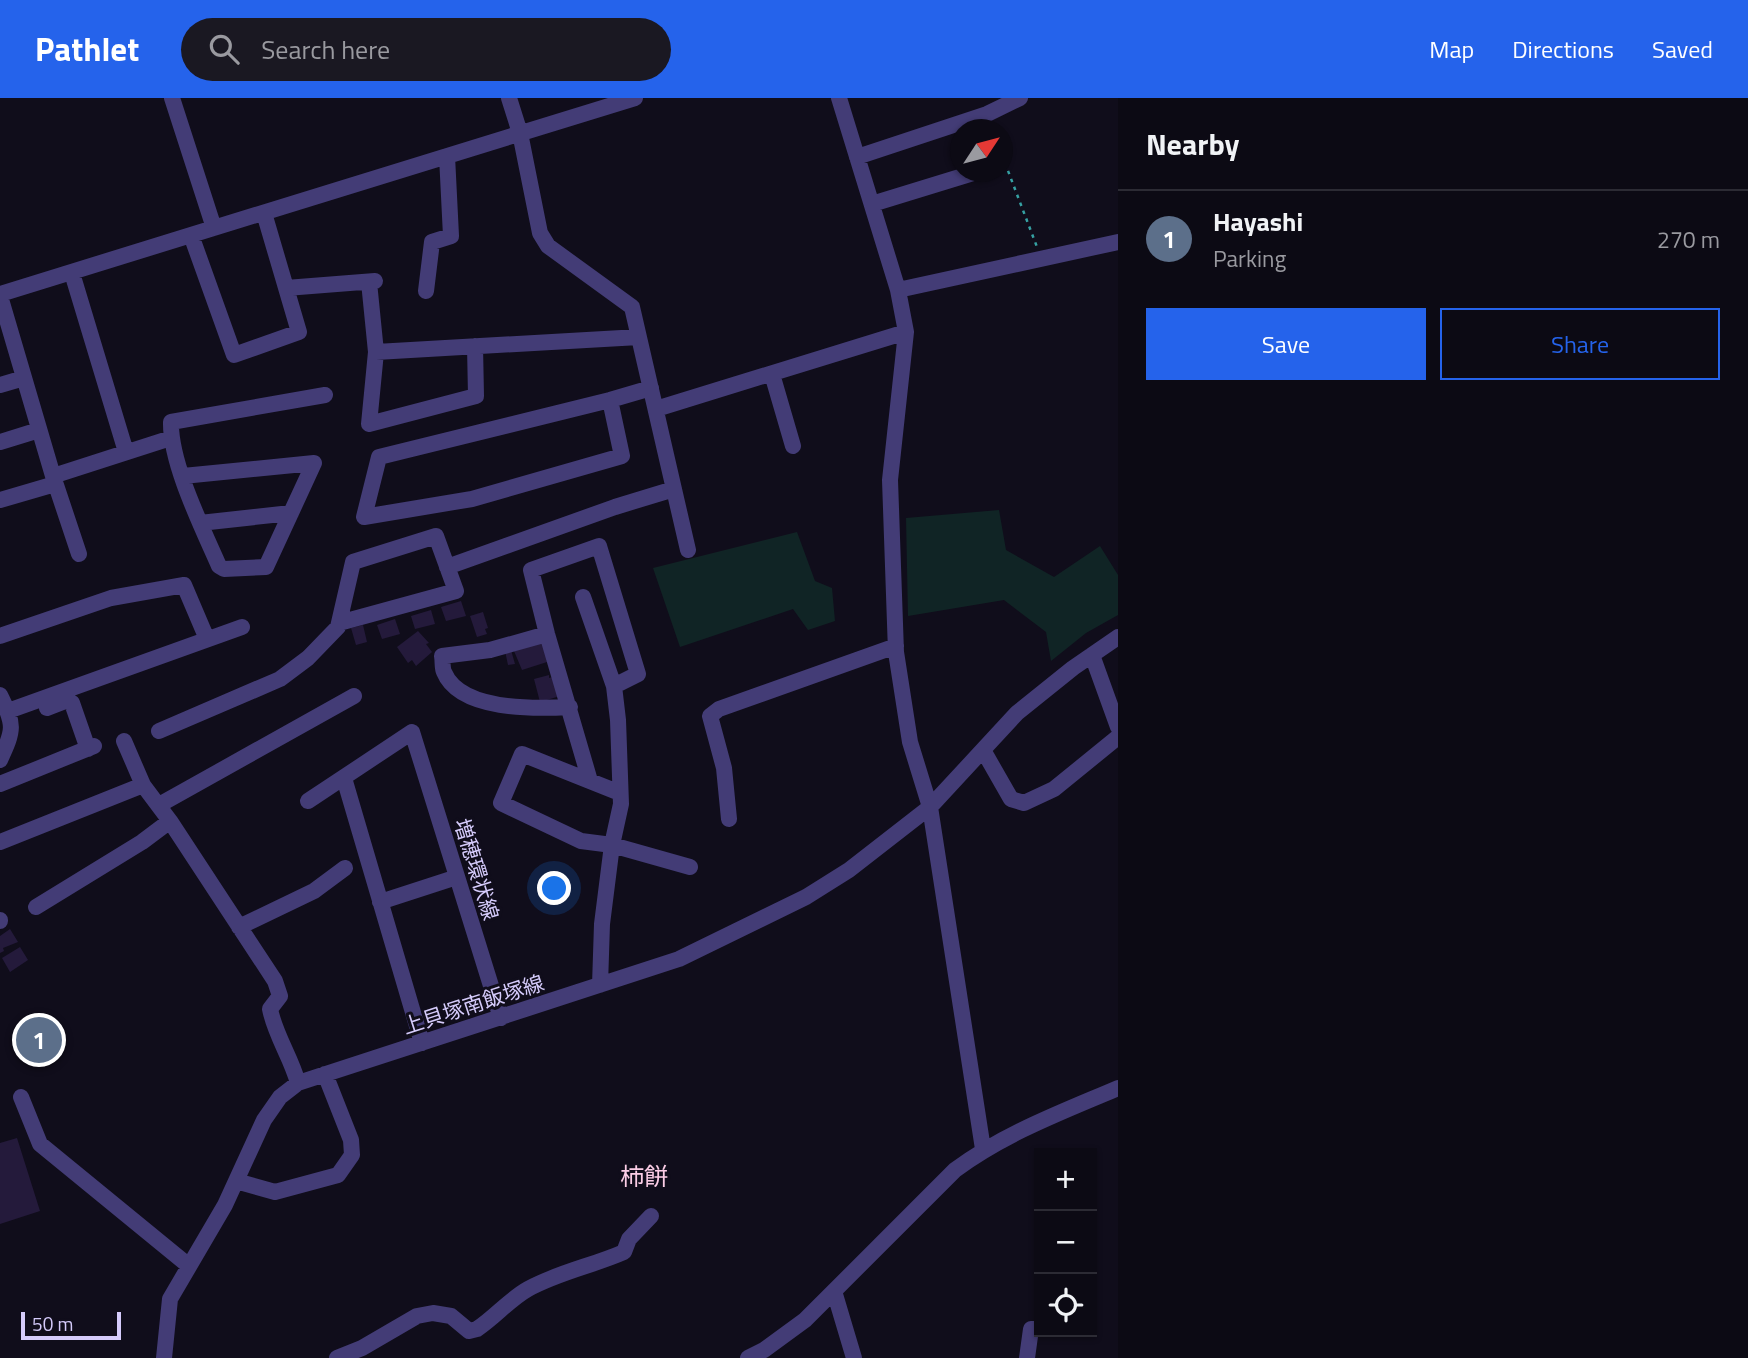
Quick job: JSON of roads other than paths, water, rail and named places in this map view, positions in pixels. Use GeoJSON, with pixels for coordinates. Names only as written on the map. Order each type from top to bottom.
{"type":"FeatureCollection","features":[{"type":"Feature","properties":{"kind":"street"},"geometry":{"type":"LineString","coordinates":[[172,98],[214,228]]}},
{"type":"Feature","properties":{"kind":"street"},"geometry":{"type":"LineString","coordinates":[[509,98],[520,133],[540,233],[548,246],[632,307],[688,550]]}},
{"type":"Feature","properties":{"kind":"street"},"geometry":{"type":"LineString","coordinates":[[79,554],[54,480],[0,295],[635,98]]}},
{"type":"Feature","properties":{"kind":"street"},"geometry":{"type":"LineString","coordinates":[[839,98],[898,290],[906,332],[890,480],[896,646],[910,742],[930,807],[983,1149]]}},
{"type":"Feature","properties":{"kind":"street"},"geometry":{"type":"LineString","coordinates":[[857,157],[987,114],[1020,98]]}},
{"type":"Feature","properties":{"kind":"street"},"geometry":{"type":"LineString","coordinates":[[426,291],[432,242],[451,236],[447,156]]}},
{"type":"Feature","properties":{"kind":"street"},"geometry":{"type":"LineString","coordinates":[[872,204],[950,180]]}},
{"type":"Feature","properties":{"kind":"street"},"geometry":{"type":"LineString","coordinates":[[191,235],[234,355],[299,332],[264,213]]}},
{"type":"Feature","properties":{"kind":"street"},"geometry":{"type":"LineString","coordinates":[[898,290],[1118,242]]}},
{"type":"Feature","properties":{"kind":"street"},"geometry":{"type":"LineString","coordinates":[[72,273],[126,452]]}},
{"type":"Feature","properties":{"kind":"street"},"geometry":{"type":"LineString","coordinates":[[286,288],[372,281],[376,352],[369,424],[476,396],[475,346]]}},
{"type":"Feature","properties":{"kind":"street"},"geometry":{"type":"LineString","coordinates":[[656,409],[906,332]]}},
{"type":"Feature","properties":{"kind":"street"},"geometry":{"type":"LineString","coordinates":[[376,352],[639,337]]}},
{"type":"Feature","properties":{"kind":"street"},"geometry":{"type":"LineString","coordinates":[[772,374],[793,446]]}},
{"type":"Feature","properties":{"kind":"street"},"geometry":{"type":"LineString","coordinates":[[0,385],[24,378]]}},
{"type":"Feature","properties":{"kind":"street"},"geometry":{"type":"LineString","coordinates":[[610,401],[622,456],[472,499],[365,517],[379,457],[610,401],[651,388]]}},
{"type":"Feature","properties":{"kind":"street"},"geometry":{"type":"LineString","coordinates":[[183,476],[314,463],[266,567],[224,569],[219,566],[183,476],[171,438],[171,422],[325,395]]}},
{"type":"Feature","properties":{"kind":"street"},"geometry":{"type":"LineString","coordinates":[[0,442],[39,430]]}},
{"type":"Feature","properties":{"kind":"street"},"geometry":{"type":"LineString","coordinates":[[0,500],[126,452],[171,438]]}},
{"type":"Feature","properties":{"kind":"street"},"geometry":{"type":"LineString","coordinates":[[447,567],[674,489]]}},
{"type":"Feature","properties":{"kind":"street"},"geometry":{"type":"LineString","coordinates":[[200,523],[290,513]]}},
{"type":"Feature","properties":{"kind":"street"},"geometry":{"type":"LineString","coordinates":[[159,731],[280,679],[308,658],[338,627],[353,562],[436,536],[456,591],[339,623]]}},
{"type":"Feature","properties":{"kind":"street"},"geometry":{"type":"LineString","coordinates":[[590,781],[531,570],[599,546],[638,674],[614,686]]}},
{"type":"Feature","properties":{"kind":"street"},"geometry":{"type":"LineString","coordinates":[[0,636],[111,598],[184,585],[207,639]]}},
{"type":"Feature","properties":{"kind":"street"},"geometry":{"type":"LineString","coordinates":[[583,597],[614,686],[618,720],[621,804],[612,845],[602,925],[600,985]]}},
{"type":"Feature","properties":{"kind":"street"},"geometry":{"type":"LineString","coordinates":[[10,716],[242,627]]}},
{"type":"Feature","properties":{"kind":"street"},"geometry":{"type":"LineString","coordinates":[[547,634],[490,650],[442,656],[444,672],[459,692],[488,703],[542,709],[570,707]]}},
{"type":"Feature","properties":{"kind":"street","name":"上貝塚南飯塚線"},"geometry":{"type":"LineString","coordinates":[[164,1358],[170,1299],[225,1205],[264,1120],[281,1097],[298,1083],[679,959],[806,897],[849,870],[930,807],[1017,713],[1118,637]]}},
{"type":"Feature","properties":{"kind":"street"},"geometry":{"type":"LineString","coordinates":[[729,819],[724,768],[710,716],[719,709],[896,646]]}},
{"type":"Feature","properties":{"kind":"street"},"geometry":{"type":"LineString","coordinates":[[1092,655],[1118,727]]}},
{"type":"Feature","properties":{"kind":"street"},"geometry":{"type":"LineString","coordinates":[[0,695],[10,716],[8,744],[0,760]]}},
{"type":"Feature","properties":{"kind":"street"},"geometry":{"type":"LineString","coordinates":[[159,805],[354,695]]}},
{"type":"Feature","properties":{"kind":"street"},"geometry":{"type":"LineString","coordinates":[[0,784],[91,748],[72,703],[65,701],[10,716]]}},
{"type":"Feature","properties":{"kind":"street","name":"増穂環状線"},"geometry":{"type":"LineString","coordinates":[[344,778],[412,732],[501,1018]]}},
{"type":"Feature","properties":{"kind":"street"},"geometry":{"type":"LineString","coordinates":[[983,750],[1011,799],[1024,803],[1054,789],[1118,737]]}},
{"type":"Feature","properties":{"kind":"street"},"geometry":{"type":"LineString","coordinates":[[124,741],[143,785],[170,821],[275,981],[280,996],[270,1009],[298,1083]]}},
{"type":"Feature","properties":{"kind":"street"},"geometry":{"type":"LineString","coordinates":[[620,793],[522,754],[501,803],[581,841],[612,845],[690,866]]}},
{"type":"Feature","properties":{"kind":"street"},"geometry":{"type":"LineString","coordinates":[[308,801],[344,778],[422,1043]]}},
{"type":"Feature","properties":{"kind":"street"},"geometry":{"type":"LineString","coordinates":[[0,842],[143,785]]}},
{"type":"Feature","properties":{"kind":"street"},"geometry":{"type":"LineString","coordinates":[[36,907],[142,842],[170,821]]}},
{"type":"Feature","properties":{"kind":"street"},"geometry":{"type":"LineString","coordinates":[[239,926],[314,891],[345,868]]}},
{"type":"Feature","properties":{"kind":"street"},"geometry":{"type":"LineString","coordinates":[[380,902],[457,877]]}},
{"type":"Feature","properties":{"kind":"street"},"geometry":{"type":"LineString","coordinates":[[236,1181],[275,1192],[338,1175],[352,1155],[351,1140],[325,1074]]}},
{"type":"Feature","properties":{"kind":"street"},"geometry":{"type":"LineString","coordinates":[[748,1358],[764,1350],[805,1320],[955,1170],[983,1149],[1019,1130],[1118,1088]]}},
{"type":"Feature","properties":{"kind":"street"},"geometry":{"type":"LineString","coordinates":[[21,1097],[40,1144],[189,1266]]}},
{"type":"Feature","properties":{"kind":"street"},"geometry":{"type":"LineString","coordinates":[[337,1358],[362,1348],[416,1316],[425,1314],[451,1316],[469,1331],[477,1329],[525,1291],[563,1272],[594,1265],[624,1252],[629,1239],[651,1216]]}},
{"type":"Feature","properties":{"kind":"street"},"geometry":{"type":"LineString","coordinates":[[834,1291],[854,1358]]}},
{"type":"Feature","properties":{"kind":"street"},"geometry":{"type":"LineString","coordinates":[[1027,1358],[1031,1329],[1034,1329]]}},
{"type":"Feature","properties":{"kind":"place","name":"Hayashi"},"geometry":{"type":"Point","coordinates":[39,1040]}},
{"type":"Feature","properties":{"kind":"district","name":"柿餅"},"geometry":{"type":"Point","coordinates":[644,1176]}}]}
